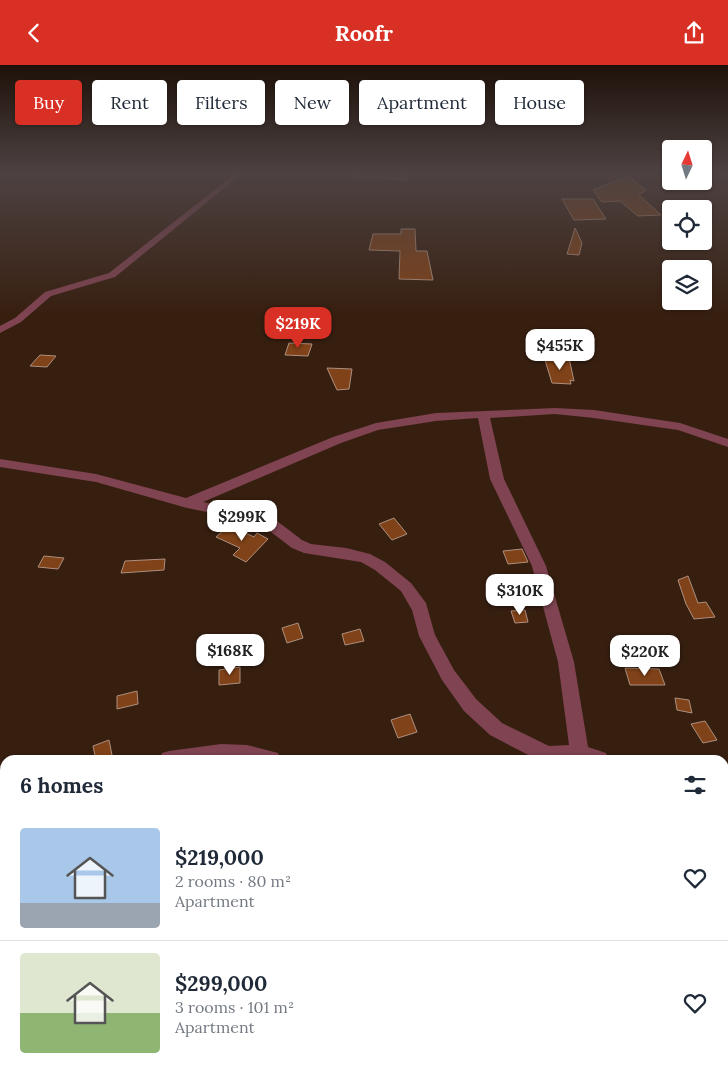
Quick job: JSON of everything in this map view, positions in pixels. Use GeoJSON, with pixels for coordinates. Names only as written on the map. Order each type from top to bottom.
{"type":"FeatureCollection","features":[{"type":"Feature","properties":{"kind":"street"},"geometry":{"type":"LineString","coordinates":[[0,330],[18,320],[48,294],[69,286],[112,275],[181,220]]}},
{"type":"Feature","properties":{"kind":"street"},"geometry":{"type":"LineString","coordinates":[[187,503],[337,440],[376,427],[436,417],[556,411],[594,414],[680,427],[728,443]]}},
{"type":"Feature","properties":{"kind":"street"},"geometry":{"type":"LineString","coordinates":[[483,415],[497,479],[535,555],[566,662],[580,754]]}},
{"type":"Feature","properties":{"kind":"street"},"geometry":{"type":"LineString","coordinates":[[0,463],[96,478],[187,503],[255,517],[268,522],[296,544],[309,549],[346,553],[364,558],[380,566],[406,587],[420,608],[427,636],[448,675],[470,705],[496,729],[545,755]]}},
{"type":"Feature","properties":{"kind":"street"},"geometry":{"type":"LineString","coordinates":[[218,755],[238,753],[254,755]]}},
{"type":"Feature","properties":{"kind":"street"},"geometry":{"type":"LineString","coordinates":[[570,755],[583,755]]}},
{"type":"Feature","properties":{"kind":"building"},"geometry":{"type":"Polygon","coordinates":[[[575,228],[582,243],[579,255],[567,254],[575,228]]]}},
{"type":"Feature","properties":{"kind":"building"},"geometry":{"type":"Polygon","coordinates":[[[401,229],[415,229],[416,251],[427,251],[433,280],[399,279],[400,251],[369,250],[373,234],[401,234],[401,229]]]}},
{"type":"Feature","properties":{"kind":"building"},"geometry":{"type":"Polygon","coordinates":[[[289,343],[312,344],[308,356],[285,355],[289,343]]]}},
{"type":"Feature","properties":{"kind":"building"},"geometry":{"type":"Polygon","coordinates":[[[40,355],[56,356],[47,367],[30,366],[40,355]]]}},
{"type":"Feature","properties":{"kind":"building"},"geometry":{"type":"Polygon","coordinates":[[[554,358],[569,358],[574,381],[570,380],[571,384],[552,383],[545,360],[554,360],[554,358]]]}},
{"type":"Feature","properties":{"kind":"building"},"geometry":{"type":"Polygon","coordinates":[[[327,368],[352,369],[349,389],[337,390],[327,368]]]}},
{"type":"Feature","properties":{"kind":"building"},"geometry":{"type":"Polygon","coordinates":[[[394,518],[407,534],[392,540],[379,524],[394,518]]]}},
{"type":"Feature","properties":{"kind":"building"},"geometry":{"type":"Polygon","coordinates":[[[229,525],[254,537],[257,533],[268,539],[246,562],[233,555],[240,548],[216,537],[229,525]]]}},
{"type":"Feature","properties":{"kind":"building"},"geometry":{"type":"Polygon","coordinates":[[[522,549],[528,562],[508,564],[503,551],[522,549]]]}},
{"type":"Feature","properties":{"kind":"building"},"geometry":{"type":"Polygon","coordinates":[[[44,556],[64,558],[58,569],[38,567],[44,556]]]}},
{"type":"Feature","properties":{"kind":"building"},"geometry":{"type":"Polygon","coordinates":[[[165,559],[164,570],[121,573],[125,561],[165,559]]]}},
{"type":"Feature","properties":{"kind":"building"},"geometry":{"type":"Polygon","coordinates":[[[688,576],[698,603],[706,602],[715,617],[694,619],[686,604],[678,580],[688,576]]]}},
{"type":"Feature","properties":{"kind":"building"},"geometry":{"type":"Polygon","coordinates":[[[525,610],[528,622],[515,623],[511,611],[525,610]]]}},
{"type":"Feature","properties":{"kind":"building"},"geometry":{"type":"Polygon","coordinates":[[[298,623],[303,638],[287,643],[282,628],[298,623]]]}},
{"type":"Feature","properties":{"kind":"building"},"geometry":{"type":"Polygon","coordinates":[[[360,629],[364,641],[345,645],[342,634],[360,629]]]}},
{"type":"Feature","properties":{"kind":"building"},"geometry":{"type":"Polygon","coordinates":[[[240,667],[240,683],[219,685],[219,670],[240,667]]]}},
{"type":"Feature","properties":{"kind":"building"},"geometry":{"type":"Polygon","coordinates":[[[625,668],[659,669],[665,685],[630,685],[625,668]]]}},
{"type":"Feature","properties":{"kind":"building"},"geometry":{"type":"Polygon","coordinates":[[[137,691],[138,704],[117,709],[117,696],[137,691]]]}},
{"type":"Feature","properties":{"kind":"building"},"geometry":{"type":"Polygon","coordinates":[[[675,698],[689,700],[692,713],[677,710],[675,698]]]}},
{"type":"Feature","properties":{"kind":"building"},"geometry":{"type":"Polygon","coordinates":[[[410,714],[417,732],[398,738],[391,720],[410,714]]]}},
{"type":"Feature","properties":{"kind":"building"},"geometry":{"type":"Polygon","coordinates":[[[705,721],[717,740],[703,743],[691,724],[705,721]]]}},
{"type":"Feature","properties":{"kind":"building"},"geometry":{"type":"Polygon","coordinates":[[[109,740],[112,755],[95,755],[93,746],[109,740]]]}}]}
